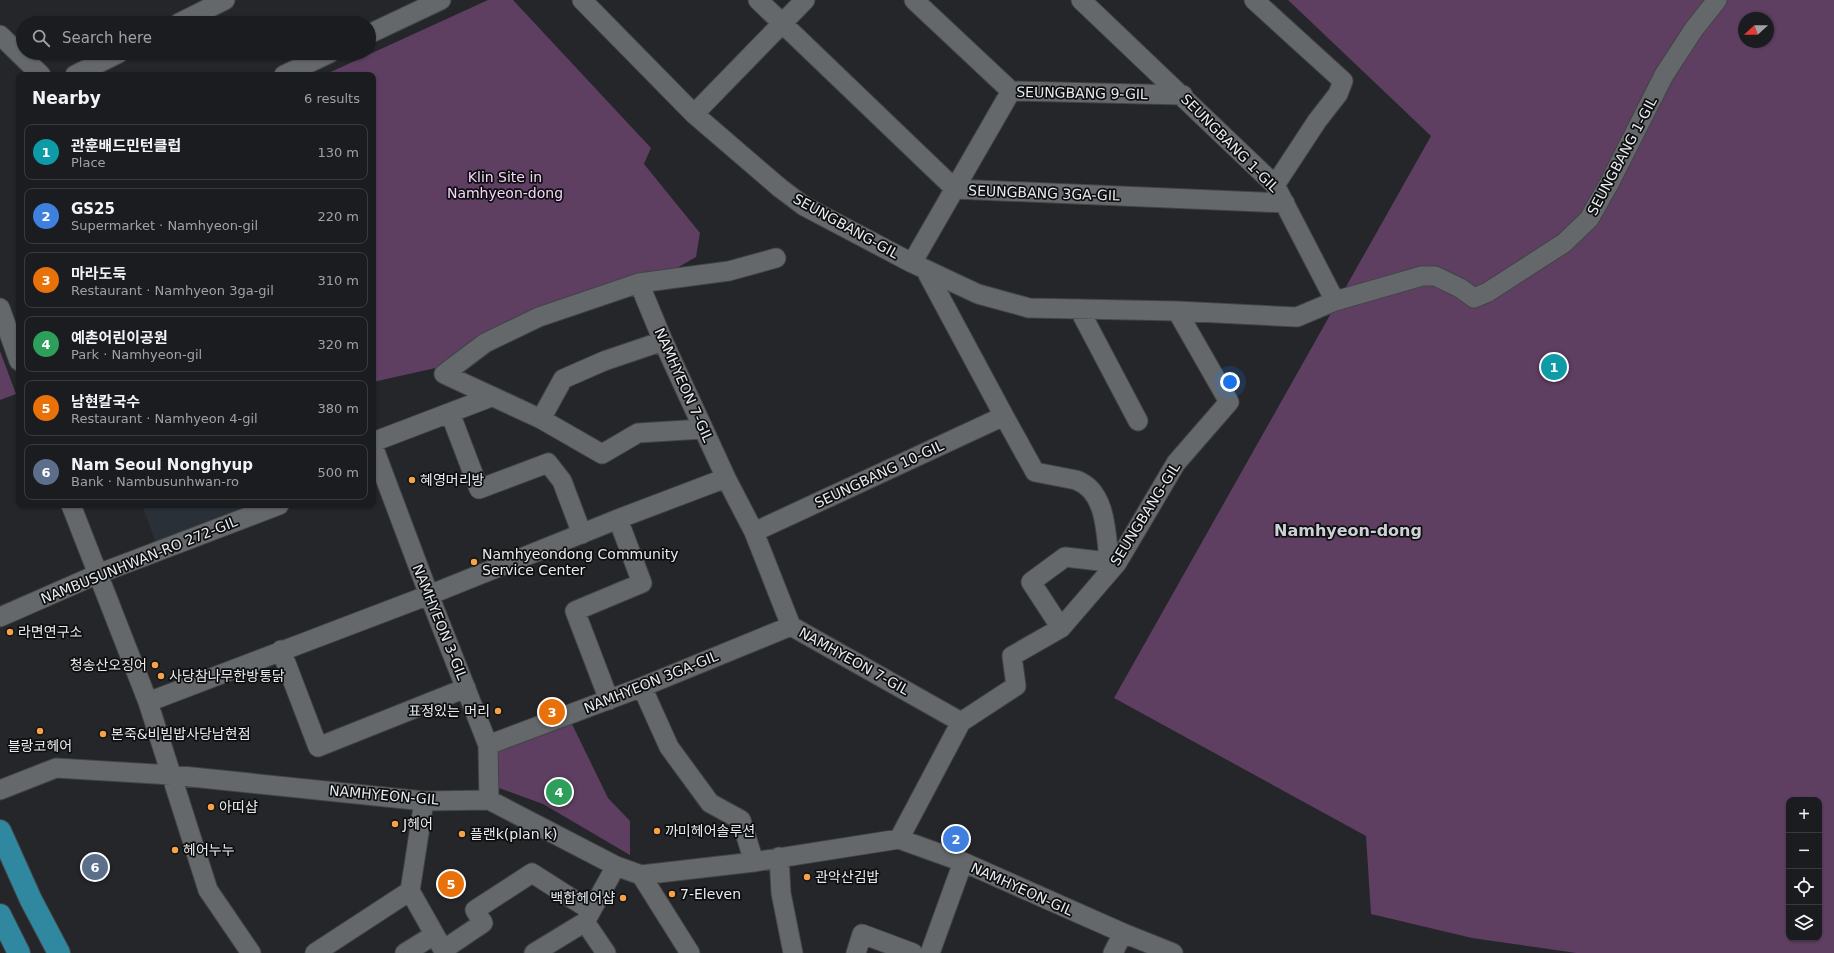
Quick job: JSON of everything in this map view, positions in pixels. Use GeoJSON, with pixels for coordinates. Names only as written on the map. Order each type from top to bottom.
{"type":"FeatureCollection","features":[{"type":"Feature","properties":{"kind":"main road"},"geometry":{"type":"LineString","coordinates":[[0,831],[30,900],[59,953]]}},
{"type":"Feature","properties":{"kind":"main road"},"geometry":{"type":"LineString","coordinates":[[0,915],[15,952]]}},
{"type":"Feature","properties":{"kind":"street"},"geometry":{"type":"LineString","coordinates":[[193,16],[225,0]]}},
{"type":"Feature","properties":{"kind":"street"},"geometry":{"type":"LineString","coordinates":[[376,31],[441,0]]}},
{"type":"Feature","properties":{"kind":"street","name":"SEUNGBANG-GIL"},"geometry":{"type":"LineString","coordinates":[[582,0],[694,114],[780,188],[804,206],[919,266],[978,294],[1029,308],[1177,311],[1297,317],[1335,301]]}},
{"type":"Feature","properties":{"kind":"street","name":"SEUNGBANG 3GA-GIL"},"geometry":{"type":"LineString","coordinates":[[758,0],[955,189],[1286,203]]}},
{"type":"Feature","properties":{"kind":"street"},"geometry":{"type":"LineString","coordinates":[[694,114],[805,0]]}},
{"type":"Feature","properties":{"kind":"street"},"geometry":{"type":"LineString","coordinates":[[914,0],[1011,90]]}},
{"type":"Feature","properties":{"kind":"street","name":"SEUNGBANG 1-GIL"},"geometry":{"type":"LineString","coordinates":[[1081,0],[1183,95],[1276,185],[1335,301],[1422,276],[1435,276],[1460,288],[1474,298],[1494,289],[1564,243],[1589,219],[1610,182],[1664,76],[1694,29],[1717,0]]}},
{"type":"Feature","properties":{"kind":"street"},"geometry":{"type":"LineString","coordinates":[[1254,0],[1343,82],[1338,94],[1317,121],[1276,185]]}},
{"type":"Feature","properties":{"kind":"street"},"geometry":{"type":"LineString","coordinates":[[0,35],[16,51]]}},
{"type":"Feature","properties":{"kind":"street"},"geometry":{"type":"LineString","coordinates":[[26,60],[38,72]]}},
{"type":"Feature","properties":{"kind":"street"},"geometry":{"type":"LineString","coordinates":[[81,72],[105,60]]}},
{"type":"Feature","properties":{"kind":"street"},"geometry":{"type":"LineString","coordinates":[[290,72],[315,60]]}},
{"type":"Feature","properties":{"kind":"street","name":"SEUNGBANG 9-GIL"},"geometry":{"type":"LineString","coordinates":[[919,266],[955,189],[1011,90],[1183,95]]}},
{"type":"Feature","properties":{"kind":"street"},"geometry":{"type":"LineString","coordinates":[[703,429],[638,433],[602,454],[541,419],[444,374],[485,343],[539,317],[639,283],[729,271],[776,258]]}},
{"type":"Feature","properties":{"kind":"street"},"geometry":{"type":"LineString","coordinates":[[919,266],[1035,472],[1083,482],[1103,511],[1113,562],[1066,557],[1031,582],[1062,628]]}},
{"type":"Feature","properties":{"kind":"street","name":"NAMHYEON 7-GIL"},"geometry":{"type":"LineString","coordinates":[[639,283],[663,341],[703,429],[754,532],[791,626],[961,722]]}},
{"type":"Feature","properties":{"kind":"street"},"geometry":{"type":"LineString","coordinates":[[1079,309],[1138,421]]}},
{"type":"Feature","properties":{"kind":"street","name":"SEUNGBANG-GIL"},"geometry":{"type":"LineString","coordinates":[[961,722],[1016,686],[1012,656],[1062,628],[1113,562],[1176,463],[1229,402],[1177,311]]}},
{"type":"Feature","properties":{"kind":"street"},"geometry":{"type":"LineString","coordinates":[[8,314],[16,348]]}},
{"type":"Feature","properties":{"kind":"street"},"geometry":{"type":"LineString","coordinates":[[541,419],[563,379],[604,361],[663,341]]}},
{"type":"Feature","properties":{"kind":"street"},"geometry":{"type":"LineString","coordinates":[[376,441],[491,397]]}},
{"type":"Feature","properties":{"kind":"street"},"geometry":{"type":"LineString","coordinates":[[450,413],[479,488],[548,463],[562,481],[582,534]]}},
{"type":"Feature","properties":{"kind":"street","name":"SEUNGBANG 10-GIL"},"geometry":{"type":"LineString","coordinates":[[754,532],[1004,416]]}},
{"type":"Feature","properties":{"kind":"street","name":"NAMHYEON 3-GIL"},"geometry":{"type":"LineString","coordinates":[[377,467],[488,745],[489,800]]}},
{"type":"Feature","properties":{"kind":"street"},"geometry":{"type":"LineString","coordinates":[[148,702],[428,595],[618,519],[726,478]]}},
{"type":"Feature","properties":{"kind":"street"},"geometry":{"type":"LineString","coordinates":[[72,508],[148,702],[208,890],[251,953]]}},
{"type":"Feature","properties":{"kind":"street","name":"NAMBUSUNHWAN-RO 272-GIL"},"geometry":{"type":"LineString","coordinates":[[0,616],[98,574],[271,508]]}},
{"type":"Feature","properties":{"kind":"street"},"geometry":{"type":"LineString","coordinates":[[609,700],[575,611],[642,582],[618,519]]}},
{"type":"Feature","properties":{"kind":"street","name":"NAMHYEON 3GA-GIL"},"geometry":{"type":"LineString","coordinates":[[488,745],[609,700],[791,626]]}},
{"type":"Feature","properties":{"kind":"street"},"geometry":{"type":"LineString","coordinates":[[281,650],[318,747],[466,688]]}},
{"type":"Feature","properties":{"kind":"street"},"geometry":{"type":"LineString","coordinates":[[642,687],[669,747],[710,803],[741,820],[754,862]]}},
{"type":"Feature","properties":{"kind":"street"},"geometry":{"type":"LineString","coordinates":[[899,839],[961,722]]}},
{"type":"Feature","properties":{"kind":"street","name":"NAMHYEON-GIL"},"geometry":{"type":"LineString","coordinates":[[0,790],[56,768],[172,775],[424,801],[489,800],[616,866],[641,875],[754,862],[899,839],[963,862],[1123,933],[1173,953]]}},
{"type":"Feature","properties":{"kind":"street"},"geometry":{"type":"LineString","coordinates":[[424,801],[410,891],[441,946]]}},
{"type":"Feature","properties":{"kind":"street"},"geometry":{"type":"LineString","coordinates":[[779,857],[781,894],[793,953]]}},
{"type":"Feature","properties":{"kind":"street"},"geometry":{"type":"LineString","coordinates":[[930,953],[963,862]]}},
{"type":"Feature","properties":{"kind":"street"},"geometry":{"type":"LineString","coordinates":[[534,953],[587,916],[616,866]]}},
{"type":"Feature","properties":{"kind":"street"},"geometry":{"type":"LineString","coordinates":[[405,953],[441,946],[484,923],[476,910],[532,873],[587,916],[606,953]]}},
{"type":"Feature","properties":{"kind":"street"},"geometry":{"type":"LineString","coordinates":[[641,875],[690,953]]}},
{"type":"Feature","properties":{"kind":"street"},"geometry":{"type":"LineString","coordinates":[[315,953],[410,891]]}},
{"type":"Feature","properties":{"kind":"street"},"geometry":{"type":"LineString","coordinates":[[1113,953],[1123,933]]}},
{"type":"Feature","properties":{"kind":"street"},"geometry":{"type":"LineString","coordinates":[[856,953],[862,934],[913,953]]}},
{"type":"Feature","properties":{"kind":"shaded area"},"geometry":{"type":"Polygon","coordinates":[[[143,508],[249,508],[251,513],[158,549],[143,508]]]}},
{"type":"Feature","properties":{"kind":"green space","name":"Klin Site in Namhyeon-dong"},"geometry":{"type":"Polygon","coordinates":[[[488,0],[513,0],[651,148],[644,164],[700,233],[696,257],[656,280],[540,313],[458,363],[376,381],[376,72],[331,72],[357,60],[376,60],[376,51],[488,0]]]}},
{"type":"Feature","properties":{"kind":"green space"},"geometry":{"type":"Polygon","coordinates":[[[1288,0],[1834,0],[1834,953],[1576,953],[1472,938],[1371,914],[1366,836],[1114,698],[1431,136],[1288,0]]]}},
{"type":"Feature","properties":{"kind":"green space"},"geometry":{"type":"Polygon","coordinates":[[[0,351],[16,394],[0,400],[0,351]]]}},
{"type":"Feature","properties":{"kind":"green space"},"geometry":{"type":"Polygon","coordinates":[[[571,722],[608,798],[630,821],[630,855],[543,804],[496,787],[495,749],[571,722]]]}},
{"type":"Feature","properties":{"kind":"place","name":"관훈배드민턴클럽"},"geometry":{"type":"Point","coordinates":[1554,367]}},
{"type":"Feature","properties":{"kind":"place","name":"혜영머리방"},"geometry":{"type":"Point","coordinates":[412,480]}},
{"type":"Feature","properties":{"kind":"place","name":"Namhyeondong Community Service Center"},"geometry":{"type":"Point","coordinates":[474,562]}},
{"type":"Feature","properties":{"kind":"place","name":"라면연구소"},"geometry":{"type":"Point","coordinates":[10,632]}},
{"type":"Feature","properties":{"kind":"place","name":"청송산오징어"},"geometry":{"type":"Point","coordinates":[155,665]}},
{"type":"Feature","properties":{"kind":"place","name":"사당참나무한방통닭"},"geometry":{"type":"Point","coordinates":[161,676]}},
{"type":"Feature","properties":{"kind":"place","name":"표정있는 머리"},"geometry":{"type":"Point","coordinates":[498,711]}},
{"type":"Feature","properties":{"kind":"place","name":"마라도둑"},"geometry":{"type":"Point","coordinates":[552,712]}},
{"type":"Feature","properties":{"kind":"place","name":"블랑코헤어"},"geometry":{"type":"Point","coordinates":[40,731]}},
{"type":"Feature","properties":{"kind":"place","name":"본죽&비빔밥사당남현점"},"geometry":{"type":"Point","coordinates":[103,734]}},
{"type":"Feature","properties":{"kind":"place","name":"예촌어린이공원"},"geometry":{"type":"Point","coordinates":[559,792]}},
{"type":"Feature","properties":{"kind":"place","name":"아띠샵"},"geometry":{"type":"Point","coordinates":[211,807]}},
{"type":"Feature","properties":{"kind":"place","name":"J헤어"},"geometry":{"type":"Point","coordinates":[395,824]}},
{"type":"Feature","properties":{"kind":"place","name":"까미헤어솔루션"},"geometry":{"type":"Point","coordinates":[657,831]}},
{"type":"Feature","properties":{"kind":"place","name":"플랜k(plan k)"},"geometry":{"type":"Point","coordinates":[462,834]}},
{"type":"Feature","properties":{"kind":"place","name":"GS25"},"geometry":{"type":"Point","coordinates":[956,839]}},
{"type":"Feature","properties":{"kind":"place","name":"헤어누누"},"geometry":{"type":"Point","coordinates":[175,850]}},
{"type":"Feature","properties":{"kind":"place","name":"Nam Seoul Nonghyup"},"geometry":{"type":"Point","coordinates":[95,867]}},
{"type":"Feature","properties":{"kind":"place","name":"관악산김밥"},"geometry":{"type":"Point","coordinates":[807,877]}},
{"type":"Feature","properties":{"kind":"place","name":"남현칼국수"},"geometry":{"type":"Point","coordinates":[451,884]}},
{"type":"Feature","properties":{"kind":"place","name":"7-Eleven"},"geometry":{"type":"Point","coordinates":[672,894]}},
{"type":"Feature","properties":{"kind":"place","name":"백합헤어샵"},"geometry":{"type":"Point","coordinates":[623,898]}},
{"type":"Feature","properties":{"kind":"district","name":"Namhyeon-dong"},"geometry":{"type":"Point","coordinates":[1348,530]}}]}
